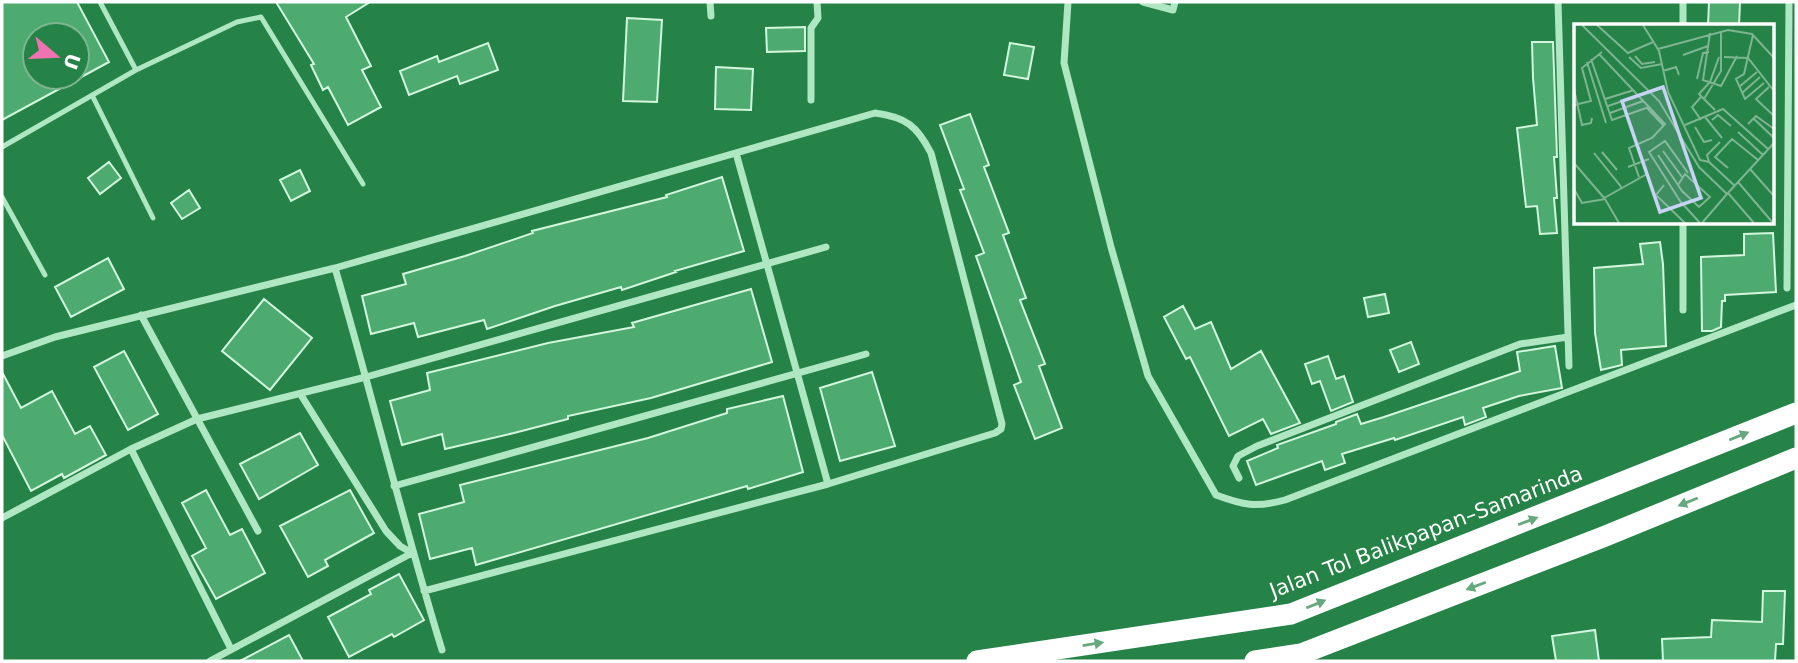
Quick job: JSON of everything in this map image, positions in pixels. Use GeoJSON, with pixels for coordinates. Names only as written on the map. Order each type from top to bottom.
{"type":"FeatureCollection","features":[{"type":"Feature","properties":{"kind":"highway","name":"Jalan Tol Balikpapan–Samarinda"},"geometry":{"type":"LineString","coordinates":[[977,661],[1291,614],[1796,413]]}},
{"type":"Feature","properties":{"kind":"highway"},"geometry":{"type":"LineString","coordinates":[[1255,661],[1301,654],[1602,537],[1796,457]]}},
{"type":"Feature","properties":{"kind":"street"},"geometry":{"type":"LineString","coordinates":[[710,2],[711,16]]}},
{"type":"Feature","properties":{"kind":"street"},"geometry":{"type":"LineString","coordinates":[[811,100],[811,28],[818,18],[817,2]]}},
{"type":"Feature","properties":{"kind":"street"},"geometry":{"type":"LineString","coordinates":[[1068,2],[1063,63],[1148,376],[1216,495],[1245,506],[1267,505],[1285,500],[1796,305]]}},
{"type":"Feature","properties":{"kind":"street"},"geometry":{"type":"LineString","coordinates":[[1143,2],[1173,10],[1175,2]]}},
{"type":"Feature","properties":{"kind":"street"},"geometry":{"type":"LineString","coordinates":[[1558,2],[1569,366]]}},
{"type":"Feature","properties":{"kind":"street"},"geometry":{"type":"LineString","coordinates":[[1683,2],[1683,24]]}},
{"type":"Feature","properties":{"kind":"street"},"geometry":{"type":"LineString","coordinates":[[1787,288],[1789,2]]}},
{"type":"Feature","properties":{"kind":"street"},"geometry":{"type":"LineString","coordinates":[[2,356],[55,337],[335,268],[874,113],[893,115],[908,122],[922,135],[931,153],[1002,429],[828,484],[424,591]]}},
{"type":"Feature","properties":{"kind":"street"},"geometry":{"type":"LineString","coordinates":[[736,153],[828,484]]}},
{"type":"Feature","properties":{"kind":"street"},"geometry":{"type":"LineString","coordinates":[[1683,224],[1683,310]]}},
{"type":"Feature","properties":{"kind":"street"},"geometry":{"type":"LineString","coordinates":[[2,518],[131,449],[197,419],[301,395],[827,247]]}},
{"type":"Feature","properties":{"kind":"street"},"geometry":{"type":"LineString","coordinates":[[335,268],[412,553],[442,650]]}},
{"type":"Feature","properties":{"kind":"street"},"geometry":{"type":"LineString","coordinates":[[141,315],[258,531]]}},
{"type":"Feature","properties":{"kind":"street"},"geometry":{"type":"LineString","coordinates":[[1239,478],[1233,466],[1238,456],[1257,446],[1520,344],[1568,337]]}},
{"type":"Feature","properties":{"kind":"street"},"geometry":{"type":"LineString","coordinates":[[394,486],[866,354]]}},
{"type":"Feature","properties":{"kind":"street"},"geometry":{"type":"LineString","coordinates":[[301,395],[386,531],[400,546],[412,553]]}},
{"type":"Feature","properties":{"kind":"street"},"geometry":{"type":"LineString","coordinates":[[131,449],[231,649]]}},
{"type":"Feature","properties":{"kind":"street"},"geometry":{"type":"LineString","coordinates":[[210,661],[412,553]]}},
{"type":"Feature","properties":{"kind":"lane"},"geometry":{"type":"LineString","coordinates":[[100,2],[136,70]]}},
{"type":"Feature","properties":{"kind":"lane"},"geometry":{"type":"LineString","coordinates":[[2,147],[136,70],[237,22],[261,17],[363,184]]}},
{"type":"Feature","properties":{"kind":"lane"},"geometry":{"type":"LineString","coordinates":[[92,95],[153,218]]}},
{"type":"Feature","properties":{"kind":"lane"},"geometry":{"type":"LineString","coordinates":[[2,197],[45,275]]}},
{"type":"Feature","properties":{"kind":"building"},"geometry":{"type":"Polygon","coordinates":[[[2,2],[77,2],[87,21],[21,21],[21,91],[56,91],[2,120],[2,2]]]}},
{"type":"Feature","properties":{"kind":"building"},"geometry":{"type":"Polygon","coordinates":[[[276,2],[370,2],[346,17],[371,66],[362,70],[381,107],[348,125],[328,87],[323,90],[311,65],[314,64],[276,2]]]}},
{"type":"Feature","properties":{"kind":"building"},"geometry":{"type":"Polygon","coordinates":[[[1709,2],[1740,2],[1739,24],[1708,24],[1709,2]]]}},
{"type":"Feature","properties":{"kind":"building"},"geometry":{"type":"Polygon","coordinates":[[[627,18],[662,20],[657,102],[623,101],[627,18]]]}},
{"type":"Feature","properties":{"kind":"building"},"geometry":{"type":"Polygon","coordinates":[[[805,27],[805,51],[767,52],[766,28],[805,27]]]}},
{"type":"Feature","properties":{"kind":"building"},"geometry":{"type":"Polygon","coordinates":[[[91,28],[109,62],[91,72],[91,28]]]}},
{"type":"Feature","properties":{"kind":"building"},"geometry":{"type":"Polygon","coordinates":[[[1532,42],[1553,42],[1557,157],[1554,157],[1557,198],[1554,198],[1557,233],[1540,234],[1537,206],[1526,207],[1517,128],[1537,125],[1532,42]]]}},
{"type":"Feature","properties":{"kind":"building"},"geometry":{"type":"Polygon","coordinates":[[[488,43],[498,70],[460,84],[457,76],[409,95],[400,71],[437,56],[439,62],[488,43]]]}},
{"type":"Feature","properties":{"kind":"building"},"geometry":{"type":"Polygon","coordinates":[[[1010,43],[1034,47],[1028,79],[1004,75],[1010,43]]]}},
{"type":"Feature","properties":{"kind":"building"},"geometry":{"type":"Polygon","coordinates":[[[716,67],[753,69],[751,110],[715,109],[716,67]]]}},
{"type":"Feature","properties":{"kind":"building"},"geometry":{"type":"Polygon","coordinates":[[[970,114],[989,165],[984,167],[1009,233],[1003,235],[1026,298],[1020,300],[1045,364],[1039,366],[1062,428],[1035,439],[1014,385],[1021,382],[976,256],[984,253],[960,190],[964,189],[940,125],[970,114]]]}},
{"type":"Feature","properties":{"kind":"building"},"geometry":{"type":"Polygon","coordinates":[[[109,162],[121,178],[100,194],[88,178],[109,162]]]}},
{"type":"Feature","properties":{"kind":"building"},"geometry":{"type":"Polygon","coordinates":[[[300,170],[310,191],[291,201],[280,180],[300,170]]]}},
{"type":"Feature","properties":{"kind":"building"},"geometry":{"type":"Polygon","coordinates":[[[722,177],[744,251],[622,290],[621,287],[555,306],[487,329],[484,320],[418,337],[414,323],[371,334],[362,296],[406,284],[403,274],[465,256],[533,233],[532,231],[667,197],[666,195],[722,177]]]}},
{"type":"Feature","properties":{"kind":"building"},"geometry":{"type":"Polygon","coordinates":[[[189,190],[200,208],[182,219],[171,203],[189,190]]]}},
{"type":"Feature","properties":{"kind":"building"},"geometry":{"type":"Polygon","coordinates":[[[1773,233],[1776,292],[1725,295],[1725,301],[1722,301],[1721,327],[1702,331],[1701,257],[1744,255],[1744,234],[1773,233]]]}},
{"type":"Feature","properties":{"kind":"building"},"geometry":{"type":"Polygon","coordinates":[[[1660,242],[1666,346],[1621,350],[1622,365],[1601,370],[1595,333],[1594,268],[1643,264],[1640,244],[1660,242]]]}},
{"type":"Feature","properties":{"kind":"building"},"geometry":{"type":"Polygon","coordinates":[[[108,258],[124,289],[71,317],[55,287],[108,258]]]}},
{"type":"Feature","properties":{"kind":"building"},"geometry":{"type":"Polygon","coordinates":[[[751,289],[772,362],[651,398],[568,416],[568,419],[445,449],[442,434],[402,445],[390,401],[430,390],[427,373],[548,343],[634,327],[632,323],[751,289]]]}},
{"type":"Feature","properties":{"kind":"building"},"geometry":{"type":"Polygon","coordinates":[[[1385,294],[1389,313],[1368,317],[1364,298],[1385,294]]]}},
{"type":"Feature","properties":{"kind":"building"},"geometry":{"type":"Polygon","coordinates":[[[264,299],[312,338],[270,390],[222,351],[264,299]]]}},
{"type":"Feature","properties":{"kind":"building"},"geometry":{"type":"Polygon","coordinates":[[[1183,306],[1195,329],[1211,322],[1231,369],[1261,351],[1300,423],[1271,434],[1263,419],[1229,436],[1190,357],[1186,359],[1164,317],[1183,306]]]}},
{"type":"Feature","properties":{"kind":"building"},"geometry":{"type":"Polygon","coordinates":[[[1411,342],[1419,364],[1399,372],[1390,350],[1411,342]]]}},
{"type":"Feature","properties":{"kind":"building"},"geometry":{"type":"Polygon","coordinates":[[[1555,346],[1562,388],[1519,396],[1483,408],[1486,417],[1465,425],[1463,417],[1395,440],[1394,438],[1342,454],[1345,463],[1325,470],[1322,461],[1256,485],[1247,461],[1278,448],[1277,445],[1357,414],[1361,424],[1520,371],[1517,352],[1555,346]]]}},
{"type":"Feature","properties":{"kind":"building"},"geometry":{"type":"Polygon","coordinates":[[[124,351],[158,414],[128,430],[94,367],[124,351]]]}},
{"type":"Feature","properties":{"kind":"building"},"geometry":{"type":"Polygon","coordinates":[[[1328,356],[1336,379],[1344,376],[1353,402],[1331,411],[1320,381],[1312,384],[1305,364],[1328,356]]]}},
{"type":"Feature","properties":{"kind":"building"},"geometry":{"type":"Polygon","coordinates":[[[2,372],[21,408],[52,391],[75,434],[90,426],[106,455],[64,478],[62,474],[31,491],[2,435],[2,372]]]}},
{"type":"Feature","properties":{"kind":"building"},"geometry":{"type":"Polygon","coordinates":[[[872,372],[895,446],[840,461],[820,388],[872,372]]]}},
{"type":"Feature","properties":{"kind":"building"},"geometry":{"type":"Polygon","coordinates":[[[783,396],[803,472],[476,565],[472,548],[430,559],[419,514],[464,502],[460,485],[648,438],[727,413],[727,409],[783,396]]]}},
{"type":"Feature","properties":{"kind":"building"},"geometry":{"type":"Polygon","coordinates":[[[300,433],[318,465],[259,499],[240,464],[300,433]]]}},
{"type":"Feature","properties":{"kind":"building"},"geometry":{"type":"Polygon","coordinates":[[[206,490],[230,535],[242,529],[265,573],[216,599],[192,556],[206,548],[182,503],[206,490]]]}},
{"type":"Feature","properties":{"kind":"building"},"geometry":{"type":"Polygon","coordinates":[[[350,490],[374,533],[325,560],[328,566],[308,577],[280,526],[350,490]]]}},
{"type":"Feature","properties":{"kind":"building"},"geometry":{"type":"Polygon","coordinates":[[[399,574],[424,620],[349,657],[328,617],[371,594],[369,590],[399,574]]]}},
{"type":"Feature","properties":{"kind":"building"},"geometry":{"type":"Polygon","coordinates":[[[1763,591],[1785,591],[1783,644],[1776,644],[1775,661],[1663,661],[1662,639],[1711,637],[1712,620],[1762,622],[1763,591]]]}},
{"type":"Feature","properties":{"kind":"building"},"geometry":{"type":"Polygon","coordinates":[[[1595,630],[1599,661],[1556,661],[1552,636],[1595,630]]]}},
{"type":"Feature","properties":{"kind":"building"},"geometry":{"type":"Polygon","coordinates":[[[289,635],[303,661],[240,661],[289,635]]]}}]}
